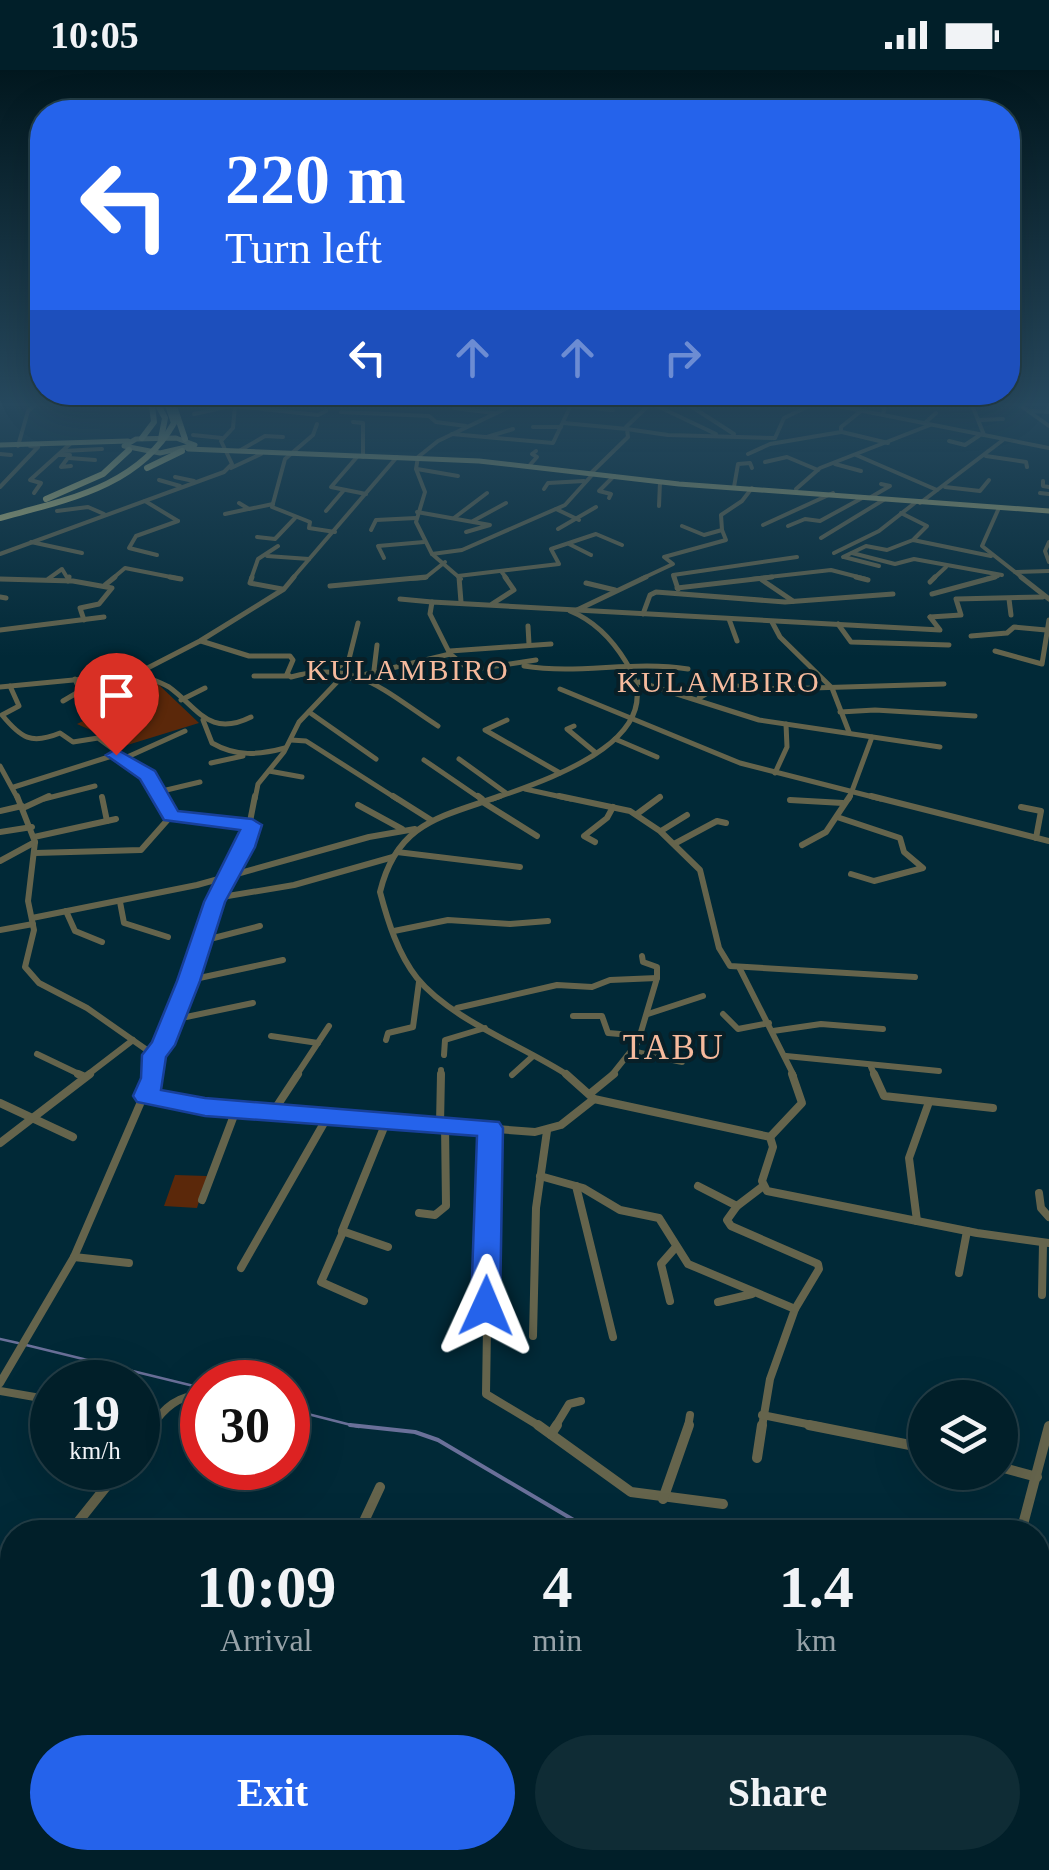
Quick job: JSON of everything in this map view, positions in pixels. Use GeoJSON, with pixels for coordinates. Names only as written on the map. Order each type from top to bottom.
{"type":"FeatureCollection","features":[{"type":"Feature","properties":{"kind":"highway"},"geometry":{"type":"LineString","coordinates":[[22,508],[67,489]]}},
{"type":"Feature","properties":{"kind":"highway"},"geometry":{"type":"LineString","coordinates":[[0,516],[82,489]]}},
{"type":"Feature","properties":{"kind":"highway"},"geometry":{"type":"LineString","coordinates":[[86,492],[93,489]]}},
{"type":"Feature","properties":{"kind":"highway"},"geometry":{"type":"LineString","coordinates":[[0,516],[95,489]]}},
{"type":"Feature","properties":{"kind":"main road"},"geometry":{"type":"LineString","coordinates":[[774,489],[998,510],[1049,511]]}},
{"type":"Feature","properties":{"kind":"street"},"geometry":{"type":"LineString","coordinates":[[34,493],[37,489]]}},
{"type":"Feature","properties":{"kind":"street"},"geometry":{"type":"LineString","coordinates":[[0,554],[173,489]]}},
{"type":"Feature","properties":{"kind":"street"},"geometry":{"type":"LineString","coordinates":[[278,489],[274,508],[309,521],[310,528],[336,532]]}},
{"type":"Feature","properties":{"kind":"street"},"geometry":{"type":"LineString","coordinates":[[339,489],[366,494]]}},
{"type":"Feature","properties":{"kind":"street"},"geometry":{"type":"LineString","coordinates":[[0,687],[138,674],[200,641],[284,589],[370,489]]}},
{"type":"Feature","properties":{"kind":"street"},"geometry":{"type":"LineString","coordinates":[[424,489],[416,515],[424,542],[458,576],[463,590],[460,602]]}},
{"type":"Feature","properties":{"kind":"street"},"geometry":{"type":"LineString","coordinates":[[432,554],[462,550],[573,500],[580,489]]}},
{"type":"Feature","properties":{"kind":"street"},"geometry":{"type":"LineString","coordinates":[[601,489],[611,494],[608,498]]}},
{"type":"Feature","properties":{"kind":"street"},"geometry":{"type":"LineString","coordinates":[[659,506],[660,489]]}},
{"type":"Feature","properties":{"kind":"street"},"geometry":{"type":"LineString","coordinates":[[573,611],[673,564],[664,557],[726,540],[722,516],[751,489]]}},
{"type":"Feature","properties":{"kind":"street"},"geometry":{"type":"LineString","coordinates":[[788,526],[804,519],[820,521],[884,489]]}},
{"type":"Feature","properties":{"kind":"street"},"geometry":{"type":"LineString","coordinates":[[326,511],[344,490]]}},
{"type":"Feature","properties":{"kind":"street"},"geometry":{"type":"LineString","coordinates":[[879,566],[834,552],[879,531],[938,490]]}},
{"type":"Feature","properties":{"kind":"street"},"geometry":{"type":"LineString","coordinates":[[454,518],[488,493]]}},
{"type":"Feature","properties":{"kind":"street"},"geometry":{"type":"LineString","coordinates":[[763,524],[833,493]]}},
{"type":"Feature","properties":{"kind":"street"},"geometry":{"type":"LineString","coordinates":[[1040,493],[1049,494]]}},
{"type":"Feature","properties":{"kind":"street"},"geometry":{"type":"LineString","coordinates":[[821,538],[885,498]]}},
{"type":"Feature","properties":{"kind":"street"},"geometry":{"type":"LineString","coordinates":[[144,500],[178,521],[136,536],[130,549],[157,554]]}},
{"type":"Feature","properties":{"kind":"street"},"geometry":{"type":"LineString","coordinates":[[472,522],[506,502]]}},
{"type":"Feature","properties":{"kind":"street"},"geometry":{"type":"LineString","coordinates":[[239,503],[250,509]]}},
{"type":"Feature","properties":{"kind":"street"},"geometry":{"type":"LineString","coordinates":[[226,514],[274,504]]}},
{"type":"Feature","properties":{"kind":"street"},"geometry":{"type":"LineString","coordinates":[[57,511],[88,507],[105,514]]}},
{"type":"Feature","properties":{"kind":"street"},"geometry":{"type":"LineString","coordinates":[[558,528],[596,508]]}},
{"type":"Feature","properties":{"kind":"street"},"geometry":{"type":"LineString","coordinates":[[555,509],[579,520]]}},
{"type":"Feature","properties":{"kind":"street"},"geometry":{"type":"LineString","coordinates":[[998,510],[981,542],[991,556],[1046,598]]}},
{"type":"Feature","properties":{"kind":"street"},"geometry":{"type":"LineString","coordinates":[[902,514],[927,526],[913,540]]}},
{"type":"Feature","properties":{"kind":"street"},"geometry":{"type":"LineString","coordinates":[[371,530],[376,520],[416,515],[490,526],[466,532]]}},
{"type":"Feature","properties":{"kind":"street"},"geometry":{"type":"LineString","coordinates":[[257,537],[275,538],[295,518]]}},
{"type":"Feature","properties":{"kind":"street"},"geometry":{"type":"LineString","coordinates":[[682,526],[704,535],[722,530]]}},
{"type":"Feature","properties":{"kind":"street"},"geometry":{"type":"LineString","coordinates":[[458,576],[559,564],[551,549],[597,534],[622,544]]}},
{"type":"Feature","properties":{"kind":"street"},"geometry":{"type":"LineString","coordinates":[[844,556],[866,546],[886,550],[913,540],[991,556]]}},
{"type":"Feature","properties":{"kind":"street"},"geometry":{"type":"LineString","coordinates":[[30,541],[82,552]]}},
{"type":"Feature","properties":{"kind":"street"},"geometry":{"type":"LineString","coordinates":[[384,558],[378,546],[424,542]]}},
{"type":"Feature","properties":{"kind":"street"},"geometry":{"type":"LineString","coordinates":[[1049,542],[1045,551],[1049,562]]}},
{"type":"Feature","properties":{"kind":"street"},"geometry":{"type":"LineString","coordinates":[[568,543],[591,556]]}},
{"type":"Feature","properties":{"kind":"street"},"geometry":{"type":"LineString","coordinates":[[278,546],[258,559],[250,583],[284,589]]}},
{"type":"Feature","properties":{"kind":"street"},"geometry":{"type":"LineString","coordinates":[[852,553],[892,564],[914,559],[1002,575]]}},
{"type":"Feature","properties":{"kind":"street"},"geometry":{"type":"LineString","coordinates":[[266,556],[309,559]]}},
{"type":"Feature","properties":{"kind":"street"},"geometry":{"type":"LineString","coordinates":[[678,591],[673,574],[797,556]]}},
{"type":"Feature","properties":{"kind":"street"},"geometry":{"type":"LineString","coordinates":[[330,586],[425,578],[445,562]]}},
{"type":"Feature","properties":{"kind":"street"},"geometry":{"type":"LineString","coordinates":[[930,582],[947,566]]}},
{"type":"Feature","properties":{"kind":"street"},"geometry":{"type":"LineString","coordinates":[[104,586],[125,568],[181,579]]}},
{"type":"Feature","properties":{"kind":"street"},"geometry":{"type":"LineString","coordinates":[[47,580],[62,569],[68,571],[68,581]]}},
{"type":"Feature","properties":{"kind":"street"},"geometry":{"type":"LineString","coordinates":[[643,614],[651,594],[831,570],[868,580]]}},
{"type":"Feature","properties":{"kind":"street"},"geometry":{"type":"LineString","coordinates":[[490,605],[514,590],[501,571]]}},
{"type":"Feature","properties":{"kind":"street"},"geometry":{"type":"LineString","coordinates":[[932,594],[1013,572],[1049,571]]}},
{"type":"Feature","properties":{"kind":"street"},"geometry":{"type":"LineString","coordinates":[[0,578],[68,581],[112,588],[99,604],[80,608],[84,620]]}},
{"type":"Feature","properties":{"kind":"street"},"geometry":{"type":"LineString","coordinates":[[761,579],[794,602]]}},
{"type":"Feature","properties":{"kind":"street"},"geometry":{"type":"LineString","coordinates":[[586,583],[616,590]]}},
{"type":"Feature","properties":{"kind":"street"},"geometry":{"type":"LineString","coordinates":[[678,591],[794,602],[893,594]]}},
{"type":"Feature","properties":{"kind":"street"},"geometry":{"type":"LineString","coordinates":[[400,600],[936,631],[940,629],[930,617],[961,614],[955,600],[1046,598]]}},
{"type":"Feature","properties":{"kind":"street"},"geometry":{"type":"LineString","coordinates":[[1009,599],[1011,615]]}},
{"type":"Feature","properties":{"kind":"street"},"geometry":{"type":"LineString","coordinates":[[432,602],[430,614],[450,653],[470,670],[494,665],[558,672],[628,664],[688,669]]}},
{"type":"Feature","properties":{"kind":"street"},"geometry":{"type":"LineString","coordinates":[[573,611],[592,622],[639,682],[640,700],[633,719],[616,738],[561,774],[482,800],[415,829],[396,854],[380,892],[394,930],[420,982],[593,1096],[770,1137]]}},
{"type":"Feature","properties":{"kind":"street"},"geometry":{"type":"LineString","coordinates":[[0,630],[104,618]]}},
{"type":"Feature","properties":{"kind":"street"},"geometry":{"type":"LineString","coordinates":[[729,619],[737,642]]}},
{"type":"Feature","properties":{"kind":"street"},"geometry":{"type":"LineString","coordinates":[[995,651],[1042,664],[1049,620]]}},
{"type":"Feature","properties":{"kind":"street"},"geometry":{"type":"LineString","coordinates":[[771,621],[780,637],[832,688],[850,734]]}},
{"type":"Feature","properties":{"kind":"street"},"geometry":{"type":"LineString","coordinates":[[336,670],[348,659],[358,622]]}},
{"type":"Feature","properties":{"kind":"street"},"geometry":{"type":"LineString","coordinates":[[838,624],[851,642],[949,645]]}},
{"type":"Feature","properties":{"kind":"street"},"geometry":{"type":"LineString","coordinates":[[528,626],[529,644]]}},
{"type":"Feature","properties":{"kind":"street"},"geometry":{"type":"LineString","coordinates":[[971,636],[1007,633],[1012,628],[1046,630]]}},
{"type":"Feature","properties":{"kind":"street"},"geometry":{"type":"LineString","coordinates":[[200,641],[251,656],[290,656],[294,660],[289,676]]}},
{"type":"Feature","properties":{"kind":"street"},"geometry":{"type":"LineString","coordinates":[[0,1382],[74,1257],[146,1096],[153,1078],[154,1055],[163,1045],[189,981],[216,898],[245,847],[258,784],[308,712],[330,687],[356,674],[450,653],[552,644]]}},
{"type":"Feature","properties":{"kind":"street"},"geometry":{"type":"LineString","coordinates":[[374,670],[377,645]]}},
{"type":"Feature","properties":{"kind":"street"},"geometry":{"type":"LineString","coordinates":[[524,666],[536,660]]}},
{"type":"Feature","properties":{"kind":"street"},"geometry":{"type":"LineString","coordinates":[[254,676],[289,676],[317,669],[356,674],[438,726]]}},
{"type":"Feature","properties":{"kind":"street"},"geometry":{"type":"LineString","coordinates":[[138,674],[168,688],[203,720],[214,746],[244,755]]}},
{"type":"Feature","properties":{"kind":"street"},"geometry":{"type":"LineString","coordinates":[[63,701],[80,691],[75,680]]}},
{"type":"Feature","properties":{"kind":"street"},"geometry":{"type":"LineString","coordinates":[[639,682],[756,719],[940,746]]}},
{"type":"Feature","properties":{"kind":"street"},"geometry":{"type":"LineString","coordinates":[[699,698],[721,685],[832,688],[944,684]]}},
{"type":"Feature","properties":{"kind":"street"},"geometry":{"type":"LineString","coordinates":[[10,686],[19,706],[1,714],[28,742],[60,733],[73,742],[96,737],[148,776],[171,816]]}},
{"type":"Feature","properties":{"kind":"street"},"geometry":{"type":"LineString","coordinates":[[181,700],[206,688]]}},
{"type":"Feature","properties":{"kind":"street"},"geometry":{"type":"LineString","coordinates":[[560,689],[740,764],[1049,841]]}},
{"type":"Feature","properties":{"kind":"street"},"geometry":{"type":"LineString","coordinates":[[840,712],[875,710],[975,716]]}},
{"type":"Feature","properties":{"kind":"street"},"geometry":{"type":"LineString","coordinates":[[308,712],[323,718],[334,731],[376,759]]}},
{"type":"Feature","properties":{"kind":"street"},"geometry":{"type":"LineString","coordinates":[[235,725],[251,717]]}},
{"type":"Feature","properties":{"kind":"street"},"geometry":{"type":"LineString","coordinates":[[203,720],[235,725],[248,732]]}},
{"type":"Feature","properties":{"kind":"street"},"geometry":{"type":"LineString","coordinates":[[507,720],[485,730],[561,774]]}},
{"type":"Feature","properties":{"kind":"street"},"geometry":{"type":"LineString","coordinates":[[774,773],[787,746],[786,724]]}},
{"type":"Feature","properties":{"kind":"street"},"geometry":{"type":"LineString","coordinates":[[574,726],[568,730],[596,753]]}},
{"type":"Feature","properties":{"kind":"street"},"geometry":{"type":"LineString","coordinates":[[124,758],[186,731]]}},
{"type":"Feature","properties":{"kind":"street"},"geometry":{"type":"LineString","coordinates":[[802,845],[824,834],[838,817],[868,763],[872,737]]}},
{"type":"Feature","properties":{"kind":"street"},"geometry":{"type":"LineString","coordinates":[[616,738],[657,757]]}},
{"type":"Feature","properties":{"kind":"street"},"geometry":{"type":"LineString","coordinates":[[291,740],[306,741],[430,820]]}},
{"type":"Feature","properties":{"kind":"street"},"geometry":{"type":"LineString","coordinates":[[211,764],[286,748]]}},
{"type":"Feature","properties":{"kind":"street"},"geometry":{"type":"LineString","coordinates":[[14,787],[116,755]]}},
{"type":"Feature","properties":{"kind":"street"},"geometry":{"type":"LineString","coordinates":[[458,759],[507,793]]}},
{"type":"Feature","properties":{"kind":"street"},"geometry":{"type":"LineString","coordinates":[[424,760],[537,836]]}},
{"type":"Feature","properties":{"kind":"street"},"geometry":{"type":"LineString","coordinates":[[1,770],[14,787],[34,839],[28,901],[34,936],[25,961],[29,974],[87,1008],[154,1055]]}},
{"type":"Feature","properties":{"kind":"street"},"geometry":{"type":"LineString","coordinates":[[268,770],[302,777]]}},
{"type":"Feature","properties":{"kind":"street"},"geometry":{"type":"LineString","coordinates":[[158,792],[200,782]]}},
{"type":"Feature","properties":{"kind":"street"},"geometry":{"type":"LineString","coordinates":[[0,810],[95,786]]}},
{"type":"Feature","properties":{"kind":"street"},"geometry":{"type":"LineString","coordinates":[[524,788],[636,814],[674,844],[700,870],[728,965],[915,978]]}},
{"type":"Feature","properties":{"kind":"street"},"geometry":{"type":"LineString","coordinates":[[0,861],[34,839],[111,820],[102,797]]}},
{"type":"Feature","properties":{"kind":"street"},"geometry":{"type":"LineString","coordinates":[[636,814],[660,797]]}},
{"type":"Feature","properties":{"kind":"street"},"geometry":{"type":"LineString","coordinates":[[790,800],[844,803]]}},
{"type":"Feature","properties":{"kind":"street"},"geometry":{"type":"LineString","coordinates":[[358,805],[403,830]]}},
{"type":"Feature","properties":{"kind":"street"},"geometry":{"type":"LineString","coordinates":[[595,842],[584,836],[607,818],[613,807]]}},
{"type":"Feature","properties":{"kind":"street"},"geometry":{"type":"LineString","coordinates":[[1021,807],[1041,811],[1036,838]]}},
{"type":"Feature","properties":{"kind":"street"},"geometry":{"type":"LineString","coordinates":[[660,832],[687,815]]}},
{"type":"Feature","properties":{"kind":"street"},"geometry":{"type":"LineString","coordinates":[[171,816],[252,825]]}},
{"type":"Feature","properties":{"kind":"street"},"geometry":{"type":"LineString","coordinates":[[35,854],[141,850],[171,816]]}},
{"type":"Feature","properties":{"kind":"street"},"geometry":{"type":"LineString","coordinates":[[838,817],[900,838],[904,850],[923,868],[874,881],[850,874]]}},
{"type":"Feature","properties":{"kind":"street"},"geometry":{"type":"LineString","coordinates":[[674,844],[716,821],[726,823]]}},
{"type":"Feature","properties":{"kind":"street"},"geometry":{"type":"LineString","coordinates":[[0,832],[32,827]]}},
{"type":"Feature","properties":{"kind":"street"},"geometry":{"type":"LineString","coordinates":[[0,930],[66,910],[225,878],[415,829]]}},
{"type":"Feature","properties":{"kind":"street"},"geometry":{"type":"LineString","coordinates":[[216,898],[296,885],[396,854],[520,867]]}},
{"type":"Feature","properties":{"kind":"street"},"geometry":{"type":"LineString","coordinates":[[120,902],[124,923],[168,937]]}},
{"type":"Feature","properties":{"kind":"street"},"geometry":{"type":"LineString","coordinates":[[66,910],[75,931],[102,942]]}},
{"type":"Feature","properties":{"kind":"street"},"geometry":{"type":"LineString","coordinates":[[394,930],[448,920],[510,924],[548,921]]}},
{"type":"Feature","properties":{"kind":"street"},"geometry":{"type":"LineString","coordinates":[[202,941],[260,926]]}},
{"type":"Feature","properties":{"kind":"street"},"geometry":{"type":"LineString","coordinates":[[146,1096],[236,1110],[547,1131],[560,1126],[636,1052],[657,978],[657,967],[642,961],[642,956]]}},
{"type":"Feature","properties":{"kind":"street"},"geometry":{"type":"LineString","coordinates":[[189,981],[283,960]]}},
{"type":"Feature","properties":{"kind":"street"},"geometry":{"type":"LineString","coordinates":[[740,968],[786,1056],[802,1099],[770,1137]]}},
{"type":"Feature","properties":{"kind":"street"},"geometry":{"type":"LineString","coordinates":[[456,1008],[557,985],[585,988],[610,980],[657,978]]}},
{"type":"Feature","properties":{"kind":"street"},"geometry":{"type":"LineString","coordinates":[[386,1040],[388,1033],[414,1027],[420,982]]}},
{"type":"Feature","properties":{"kind":"street"},"geometry":{"type":"LineString","coordinates":[[648,1014],[703,996]]}},
{"type":"Feature","properties":{"kind":"street"},"geometry":{"type":"LineString","coordinates":[[171,1020],[253,1003]]}},
{"type":"Feature","properties":{"kind":"street"},"geometry":{"type":"LineString","coordinates":[[723,1014],[739,1029],[821,1024],[883,1029]]}},
{"type":"Feature","properties":{"kind":"street"},"geometry":{"type":"LineString","coordinates":[[572,1016],[602,1016],[608,1032],[642,1036]]}},
{"type":"Feature","properties":{"kind":"street"},"geometry":{"type":"LineString","coordinates":[[274,1112],[329,1026]]}},
{"type":"Feature","properties":{"kind":"street"},"geometry":{"type":"LineString","coordinates":[[444,1055],[445,1040],[486,1028]]}},
{"type":"Feature","properties":{"kind":"street"},"geometry":{"type":"LineString","coordinates":[[270,1036],[318,1043]]}},
{"type":"Feature","properties":{"kind":"street"},"geometry":{"type":"LineString","coordinates":[[0,1144],[132,1040]]}},
{"type":"Feature","properties":{"kind":"street"},"geometry":{"type":"LineString","coordinates":[[636,1052],[682,1062]]}},
{"type":"Feature","properties":{"kind":"street"},"geometry":{"type":"LineString","coordinates":[[37,1054],[85,1077]]}},
{"type":"Feature","properties":{"kind":"street"},"geometry":{"type":"LineString","coordinates":[[512,1074],[533,1056]]}},
{"type":"Feature","properties":{"kind":"street"},"geometry":{"type":"LineString","coordinates":[[786,1056],[821,1056],[844,1064],[940,1072]]}},
{"type":"Feature","properties":{"kind":"street"},"geometry":{"type":"LineString","coordinates":[[871,1067],[883,1096],[993,1108]]}},
{"type":"Feature","properties":{"kind":"street"},"geometry":{"type":"LineString","coordinates":[[419,1213],[435,1215],[446,1206],[441,1070]]}},
{"type":"Feature","properties":{"kind":"street"},"geometry":{"type":"LineString","coordinates":[[916,1221],[909,1158],[929,1102]]}},
{"type":"Feature","properties":{"kind":"street"},"geometry":{"type":"LineString","coordinates":[[0,1103],[73,1137]]}},
{"type":"Feature","properties":{"kind":"street"},"geometry":{"type":"LineString","coordinates":[[202,1200],[236,1110]]}},
{"type":"Feature","properties":{"kind":"street"},"geometry":{"type":"LineString","coordinates":[[240,1268],[328,1116]]}},
{"type":"Feature","properties":{"kind":"street"},"geometry":{"type":"LineString","coordinates":[[364,1302],[321,1282],[387,1120]]}},
{"type":"Feature","properties":{"kind":"street"},"geometry":{"type":"LineString","coordinates":[[490,1128],[486,1390],[489,1396],[551,1434],[618,1486],[663,1499],[724,1504]]}},
{"type":"Feature","properties":{"kind":"street"},"geometry":{"type":"LineString","coordinates":[[533,1336],[532,1263],[547,1131]]}},
{"type":"Feature","properties":{"kind":"street"},"geometry":{"type":"LineString","coordinates":[[757,1458],[770,1379],[795,1309],[820,1269],[818,1264],[731,1226],[727,1220],[736,1206],[762,1186],[773,1146],[770,1137]]}},
{"type":"Feature","properties":{"kind":"street"},"geometry":{"type":"LineString","coordinates":[[540,1176],[576,1185],[620,1210],[662,1220],[675,1248],[688,1264],[795,1309]]}},
{"type":"Feature","properties":{"kind":"street"},"geometry":{"type":"LineString","coordinates":[[576,1185],[613,1337]]}},
{"type":"Feature","properties":{"kind":"street"},"geometry":{"type":"LineString","coordinates":[[698,1186],[736,1206]]}},
{"type":"Feature","properties":{"kind":"street"},"geometry":{"type":"LineString","coordinates":[[762,1186],[783,1196],[967,1232],[1046,1243],[1042,1295]]}},
{"type":"Feature","properties":{"kind":"street"},"geometry":{"type":"LineString","coordinates":[[1040,1194],[1041,1208],[1049,1217]]}},
{"type":"Feature","properties":{"kind":"street"},"geometry":{"type":"LineString","coordinates":[[343,1232],[388,1247]]}},
{"type":"Feature","properties":{"kind":"street"},"geometry":{"type":"LineString","coordinates":[[958,1272],[967,1232]]}},
{"type":"Feature","properties":{"kind":"street"},"geometry":{"type":"LineString","coordinates":[[670,1301],[661,1264],[675,1248]]}},
{"type":"Feature","properties":{"kind":"street"},"geometry":{"type":"LineString","coordinates":[[74,1257],[129,1263]]}},
{"type":"Feature","properties":{"kind":"street"},"geometry":{"type":"LineString","coordinates":[[718,1302],[753,1294]]}},
{"type":"Feature","properties":{"kind":"street"},"geometry":{"type":"LineString","coordinates":[[0,1391],[30,1396]]}},
{"type":"Feature","properties":{"kind":"street"},"geometry":{"type":"LineString","coordinates":[[160,1416],[180,1397]]}},
{"type":"Feature","properties":{"kind":"street"},"geometry":{"type":"LineString","coordinates":[[551,1434],[569,1404],[581,1401]]}},
{"type":"Feature","properties":{"kind":"street"},"geometry":{"type":"LineString","coordinates":[[762,1415],[908,1445]]}},
{"type":"Feature","properties":{"kind":"street"},"geometry":{"type":"LineString","coordinates":[[663,1499],[687,1438],[690,1416]]}},
{"type":"Feature","properties":{"kind":"street"},"geometry":{"type":"LineString","coordinates":[[1024,1520],[1049,1426]]}},
{"type":"Feature","properties":{"kind":"street"},"geometry":{"type":"LineString","coordinates":[[1018,1472],[1037,1477]]}},
{"type":"Feature","properties":{"kind":"street"},"geometry":{"type":"LineString","coordinates":[[364,1520],[380,1486]]}},
{"type":"Feature","properties":{"kind":"street"},"geometry":{"type":"LineString","coordinates":[[80,1520],[104,1490]]}},
{"type":"Feature","properties":{"kind":"shaded area"},"geometry":{"type":"Polygon","coordinates":[[[158,684],[199,723],[111,750],[93,731],[77,724],[158,684]]]}},
{"type":"Feature","properties":{"kind":"shaded area"},"geometry":{"type":"Polygon","coordinates":[[[175,1175],[207,1176],[197,1208],[164,1206],[175,1175]]]}},
{"type":"Feature","properties":{"kind":"waterway"},"geometry":{"type":"LineString","coordinates":[[0,1339],[18,1343]]}},
{"type":"Feature","properties":{"kind":"waterway"},"geometry":{"type":"LineString","coordinates":[[26,1345],[180,1383]]}},
{"type":"Feature","properties":{"kind":"waterway"},"geometry":{"type":"LineString","coordinates":[[310,1415],[352,1425]]}},
{"type":"Feature","properties":{"kind":"waterway"},"geometry":{"type":"LineString","coordinates":[[352,1425],[415,1432],[438,1440],[574,1520]]}},
{"type":"Feature","properties":{"kind":"waterway"},"geometry":{"type":"LineString","coordinates":[[352,1425],[359,1427]]}},
{"type":"Feature","properties":{"kind":"district","name":"KULAMBIRO"},"geometry":{"type":"Point","coordinates":[408,670]}},
{"type":"Feature","properties":{"kind":"district","name":"KULAMBIRO"},"geometry":{"type":"Point","coordinates":[719,682]}},
{"type":"Feature","properties":{"kind":"district","name":"TABU"},"geometry":{"type":"Point","coordinates":[674,1047]}},
{"type":"Feature","properties":{"kind":"route"},"geometry":{"type":"LineString","coordinates":[[116,755],[148,776],[171,816],[252,825],[245,847],[214,902],[189,981],[163,1045],[154,1055],[153,1078],[146,1096],[205,1107],[490,1128],[486,1306]]}}]}
